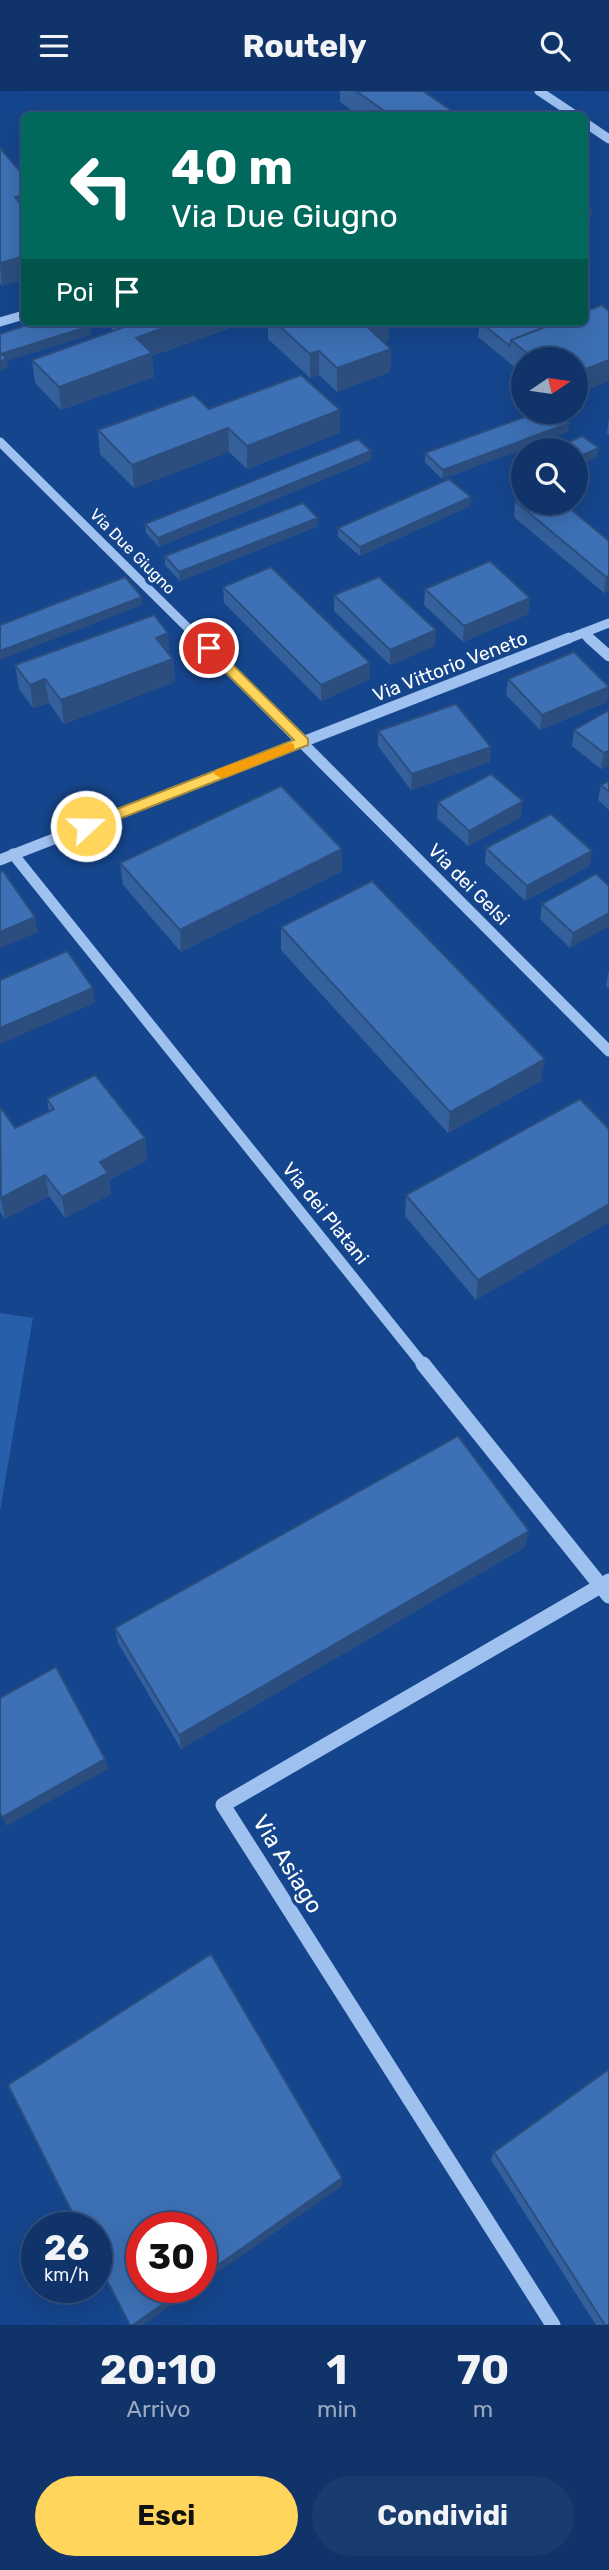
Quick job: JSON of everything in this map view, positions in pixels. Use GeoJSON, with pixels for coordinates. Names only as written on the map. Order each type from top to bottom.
{"type":"FeatureCollection","features":[{"type":"Feature","properties":{"kind":"street"},"geometry":{"type":"LineString","coordinates":[[539,91],[570,112]]}},
{"type":"Feature","properties":{"kind":"street"},"geometry":{"type":"LineString","coordinates":[[588,125],[609,139]]}},
{"type":"Feature","properties":{"kind":"street"},"geometry":{"type":"LineString","coordinates":[[0,322],[21,315]]}},
{"type":"Feature","properties":{"kind":"street","name":"Via Due Giugno"},"geometry":{"type":"LineString","coordinates":[[0,442],[303,742]]}},
{"type":"Feature","properties":{"kind":"street","name":"Via Vittorio Veneto"},"geometry":{"type":"LineString","coordinates":[[303,742],[609,623]]}},
{"type":"Feature","properties":{"kind":"street"},"geometry":{"type":"LineString","coordinates":[[583,633],[609,656]]}},
{"type":"Feature","properties":{"kind":"street"},"geometry":{"type":"LineString","coordinates":[[0,860],[303,742]]}},
{"type":"Feature","properties":{"kind":"street","name":"Via dei Gelsi"},"geometry":{"type":"LineString","coordinates":[[303,742],[609,1051]]}},
{"type":"Feature","properties":{"kind":"street","name":"Via dei Platani"},"geometry":{"type":"LineString","coordinates":[[13,854],[606,1587]]}},
{"type":"Feature","properties":{"kind":"street","name":"Via Asiago"},"geometry":{"type":"LineString","coordinates":[[553,2325],[223,1805],[606,1587]]}},
{"type":"Feature","properties":{"kind":"shaded area"},"geometry":{"type":"Polygon","coordinates":[[[0,1313],[33,1318],[0,1511],[0,1313]]]}},
{"type":"Feature","properties":{"kind":"building"},"geometry":{"type":"Polygon","coordinates":[[[356,91],[423,91],[454,112],[386,112],[356,91]]]}},
{"type":"Feature","properties":{"kind":"building"},"geometry":{"type":"Polygon","coordinates":[[[0,148],[21,172],[21,196],[15,197],[21,204],[21,257],[0,263],[0,148]]]}},
{"type":"Feature","properties":{"kind":"building"},"geometry":{"type":"Polygon","coordinates":[[[602,305],[609,311],[609,360],[588,368],[588,347],[519,347],[511,340],[548,326],[588,326],[588,310],[602,305]]]}},
{"type":"Feature","properties":{"kind":"building"},"geometry":{"type":"Polygon","coordinates":[[[24,326],[90,326],[1,354],[7,358],[0,362],[0,334],[24,326]]]}},
{"type":"Feature","properties":{"kind":"building"},"geometry":{"type":"Polygon","coordinates":[[[127,326],[169,326],[136,338],[152,353],[59,387],[32,360],[127,326]]]}},
{"type":"Feature","properties":{"kind":"building"},"geometry":{"type":"Polygon","coordinates":[[[279,326],[366,326],[391,349],[337,368],[319,351],[310,354],[279,326]]]}},
{"type":"Feature","properties":{"kind":"building"},"geometry":{"type":"Polygon","coordinates":[[[485,326],[547,326],[511,340],[510,346],[485,326]]]}},
{"type":"Feature","properties":{"kind":"building"},"geometry":{"type":"Polygon","coordinates":[[[301,375],[340,410],[247,446],[228,428],[132,465],[98,430],[194,395],[209,409],[301,375]]]}},
{"type":"Feature","properties":{"kind":"building"},"geometry":{"type":"Polygon","coordinates":[[[511,422],[511,424],[566,424],[529,438],[511,438],[511,445],[443,470],[425,453],[511,422]]]}},
{"type":"Feature","properties":{"kind":"building"},"geometry":{"type":"Polygon","coordinates":[[[358,439],[371,451],[158,538],[145,524],[358,439]]]}},
{"type":"Feature","properties":{"kind":"building"},"geometry":{"type":"Polygon","coordinates":[[[588,440],[599,448],[588,453],[588,440]]]}},
{"type":"Feature","properties":{"kind":"building"},"geometry":{"type":"Polygon","coordinates":[[[449,479],[471,497],[360,547],[338,528],[449,479]]]}},
{"type":"Feature","properties":{"kind":"building"},"geometry":{"type":"Polygon","coordinates":[[[303,503],[318,518],[179,572],[165,556],[303,503]]]}},
{"type":"Feature","properties":{"kind":"building"},"geometry":{"type":"Polygon","coordinates":[[[532,515],[578,515],[609,541],[609,576],[606,577],[532,515]]]}},
{"type":"Feature","properties":{"kind":"building"},"geometry":{"type":"Polygon","coordinates":[[[490,561],[530,598],[464,626],[425,589],[490,561]]]}},
{"type":"Feature","properties":{"kind":"building"},"geometry":{"type":"Polygon","coordinates":[[[271,567],[370,663],[321,685],[223,587],[271,567]]]}},
{"type":"Feature","properties":{"kind":"building"},"geometry":{"type":"Polygon","coordinates":[[[125,577],[142,597],[0,651],[0,625],[125,577]]]}},
{"type":"Feature","properties":{"kind":"building"},"geometry":{"type":"Polygon","coordinates":[[[379,577],[436,630],[390,650],[334,595],[379,577]]]}},
{"type":"Feature","properties":{"kind":"building"},"geometry":{"type":"Polygon","coordinates":[[[154,615],[168,633],[156,638],[173,659],[61,700],[45,679],[30,685],[15,665],[154,615]]]}},
{"type":"Feature","properties":{"kind":"building"},"geometry":{"type":"Polygon","coordinates":[[[574,652],[609,687],[542,715],[508,679],[574,652]]]}},
{"type":"Feature","properties":{"kind":"building"},"geometry":{"type":"Polygon","coordinates":[[[456,704],[491,747],[412,774],[378,731],[456,704]]]}},
{"type":"Feature","properties":{"kind":"building"},"geometry":{"type":"Polygon","coordinates":[[[609,710],[609,751],[604,753],[574,730],[609,710]]]}},
{"type":"Feature","properties":{"kind":"building"},"geometry":{"type":"Polygon","coordinates":[[[491,774],[523,801],[469,831],[438,802],[491,774]]]}},
{"type":"Feature","properties":{"kind":"building"},"geometry":{"type":"Polygon","coordinates":[[[609,781],[609,792],[601,785],[609,781]]]}},
{"type":"Feature","properties":{"kind":"building"},"geometry":{"type":"Polygon","coordinates":[[[281,786],[342,849],[180,930],[120,863],[281,786]]]}},
{"type":"Feature","properties":{"kind":"building"},"geometry":{"type":"Polygon","coordinates":[[[551,814],[592,851],[527,886],[486,848],[551,814]]]}},
{"type":"Feature","properties":{"kind":"building"},"geometry":{"type":"Polygon","coordinates":[[[3,871],[35,917],[0,932],[0,872],[3,871]]]}},
{"type":"Feature","properties":{"kind":"building"},"geometry":{"type":"Polygon","coordinates":[[[596,874],[609,886],[609,913],[573,933],[542,904],[596,874]]]}},
{"type":"Feature","properties":{"kind":"building"},"geometry":{"type":"Polygon","coordinates":[[[372,881],[545,1059],[450,1112],[281,927],[372,881]]]}},
{"type":"Feature","properties":{"kind":"building"},"geometry":{"type":"Polygon","coordinates":[[[67,951],[93,988],[0,1028],[0,980],[67,951]]]}},
{"type":"Feature","properties":{"kind":"building"},"geometry":{"type":"Polygon","coordinates":[[[95,1075],[145,1138],[100,1162],[108,1173],[62,1197],[45,1175],[1,1198],[0,1109],[15,1128],[54,1109],[47,1099],[95,1075]]]}},
{"type":"Feature","properties":{"kind":"building"},"geometry":{"type":"Polygon","coordinates":[[[580,1099],[609,1129],[609,1204],[478,1280],[406,1195],[580,1099]]]}},
{"type":"Feature","properties":{"kind":"building"},"geometry":{"type":"Polygon","coordinates":[[[458,1436],[529,1531],[179,1735],[115,1628],[458,1436]]]}},
{"type":"Feature","properties":{"kind":"building"},"geometry":{"type":"Polygon","coordinates":[[[56,1667],[105,1759],[2,1817],[0,1698],[56,1667]]]}},
{"type":"Feature","properties":{"kind":"building"},"geometry":{"type":"Polygon","coordinates":[[[211,1954],[342,2178],[217,2266],[217,2212],[126,2212],[126,2303],[164,2303],[130,2325],[112,2290],[112,2212],[72,2212],[8,2085],[211,1954]]]}},
{"type":"Feature","properties":{"kind":"building"},"geometry":{"type":"Polygon","coordinates":[[[609,2069],[609,2325],[605,2325],[494,2152],[609,2069]]]}},
{"type":"Feature","properties":{"kind":"slow traffic"},"geometry":{"type":"LineString","coordinates":[[221,774],[290,747]]}},
{"type":"Feature","properties":{"kind":"route"},"geometry":{"type":"LineString","coordinates":[[86,826],[303,742],[209,648]]}}]}
